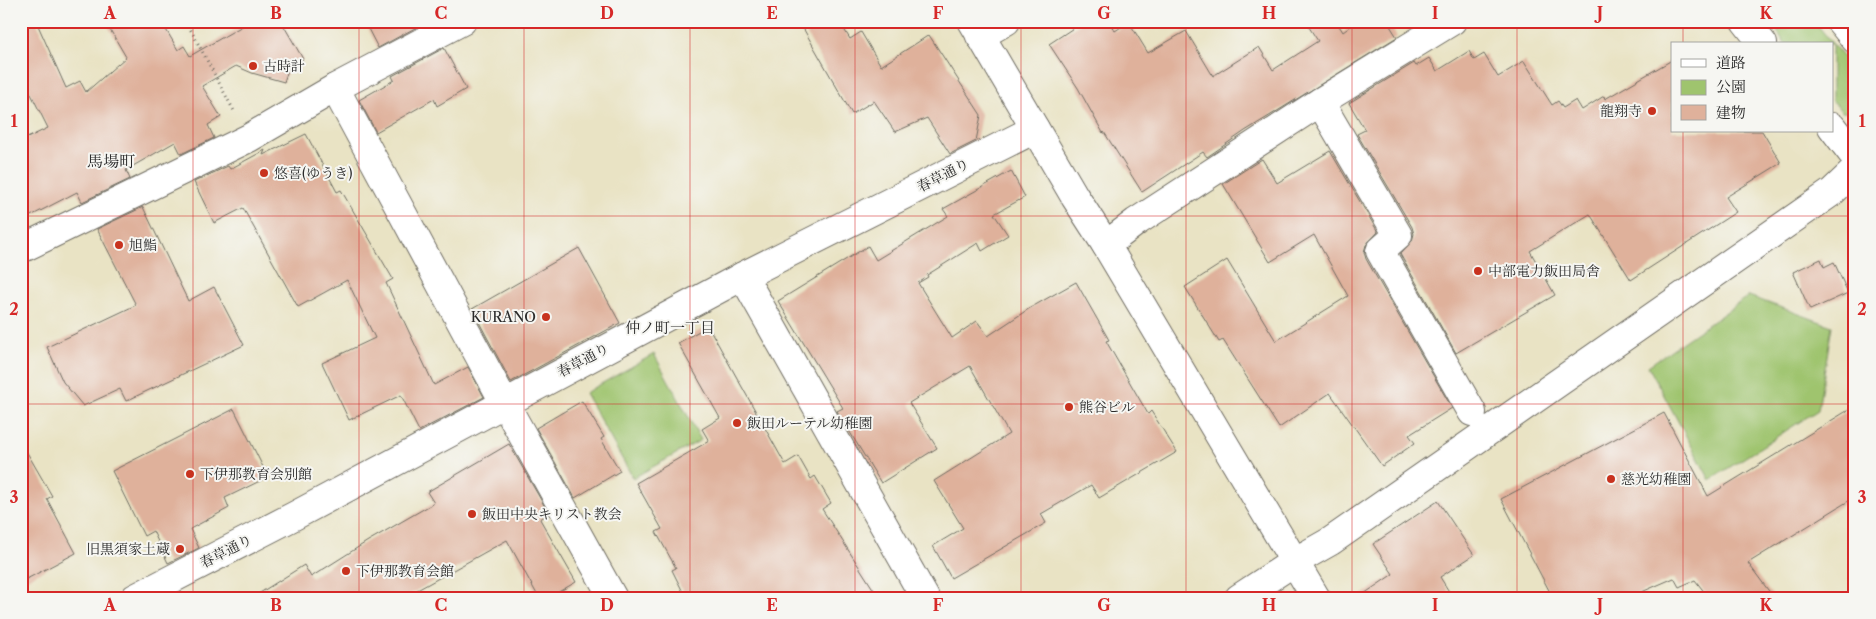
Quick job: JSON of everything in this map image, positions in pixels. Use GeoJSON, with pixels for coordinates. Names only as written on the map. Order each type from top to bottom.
{"type":"FeatureCollection","features":[{"type":"Feature","properties":{"kind":"street"},"geometry":{"type":"LineString","coordinates":[[21,249],[249,138],[334,88],[462,21]]}},
{"type":"Feature","properties":{"kind":"street"},"geometry":{"type":"LineString","coordinates":[[1006,21],[976,29],[1316,598]]}},
{"type":"Feature","properties":{"kind":"street"},"geometry":{"type":"LineString","coordinates":[[1106,245],[1136,222],[1320,102],[1452,21]]}},
{"type":"Feature","properties":{"kind":"street"},"geometry":{"type":"LineString","coordinates":[[1745,21],[1761,42]]}},
{"type":"Feature","properties":{"kind":"street"},"geometry":{"type":"LineString","coordinates":[[1840,21],[1855,39]]}},
{"type":"Feature","properties":{"kind":"street"},"geometry":{"type":"LineString","coordinates":[[334,88],[504,402],[613,598]]}},
{"type":"Feature","properties":{"kind":"street"},"geometry":{"type":"LineString","coordinates":[[1320,102],[1398,235],[1380,251],[1472,412]]}},
{"type":"Feature","properties":{"kind":"street","name":"春草通り"},"geometry":{"type":"LineString","coordinates":[[135,598],[294,516],[504,402],[743,276],[1035,129]]}},
{"type":"Feature","properties":{"kind":"street"},"geometry":{"type":"LineString","coordinates":[[1834,130],[1855,157]]}},
{"type":"Feature","properties":{"kind":"street"},"geometry":{"type":"LineString","coordinates":[[1239,598],[1294,562],[1331,541],[1824,198],[1855,170]]}},
{"type":"Feature","properties":{"kind":"street"},"geometry":{"type":"LineString","coordinates":[[743,276],[925,598]]}},
{"type":"Feature","properties":{"kind":"path"},"geometry":{"type":"LineString","coordinates":[[186,21],[249,138]]}},
{"type":"Feature","properties":{"kind":"green space"},"geometry":{"type":"Polygon","coordinates":[[[1789,21],[1814,21],[1831,42],[1784,42],[1777,31],[1789,21]]]}},
{"type":"Feature","properties":{"kind":"green space"},"geometry":{"type":"Polygon","coordinates":[[[1834,45],[1855,71],[1855,113],[1842,112],[1834,102],[1834,45]]]}},
{"type":"Feature","properties":{"kind":"green space"},"geometry":{"type":"Polygon","coordinates":[[[1749,296],[1832,326],[1818,410],[1710,480],[1648,366],[1749,296]]]}},
{"type":"Feature","properties":{"kind":"green space"},"geometry":{"type":"Polygon","coordinates":[[[654,354],[701,440],[633,478],[585,393],[654,354]]]}},
{"type":"Feature","properties":{"kind":"building"},"geometry":{"type":"Polygon","coordinates":[[[21,21],[36,21],[66,88],[80,81],[86,92],[126,57],[105,21],[161,21],[178,50],[184,46],[190,56],[251,21],[281,21],[303,59],[289,67],[284,82],[252,73],[236,66],[202,86],[221,117],[208,125],[214,138],[181,154],[175,142],[126,170],[130,179],[82,202],[77,192],[21,221],[21,141],[48,128],[21,74],[21,21]]]}},
{"type":"Feature","properties":{"kind":"building"},"geometry":{"type":"Polygon","coordinates":[[[364,21],[428,21],[378,48],[364,21]]]}},
{"type":"Feature","properties":{"kind":"building"},"geometry":{"type":"Polygon","coordinates":[[[799,21],[839,21],[850,39],[861,32],[881,66],[929,35],[981,115],[976,141],[950,154],[927,118],[895,132],[874,101],[852,114],[799,21]]]}},
{"type":"Feature","properties":{"kind":"building"},"geometry":{"type":"Polygon","coordinates":[[[1084,21],[1108,21],[1115,31],[1129,22],[1148,53],[1186,31],[1213,76],[1259,47],[1273,70],[1318,41],[1305,21],[1336,21],[1343,32],[1358,21],[1387,21],[1397,37],[1245,131],[1207,157],[1203,152],[1142,192],[1103,133],[1078,88],[1049,44],[1084,21]]]}},
{"type":"Feature","properties":{"kind":"building"},"geometry":{"type":"Polygon","coordinates":[[[444,48],[466,89],[437,106],[434,99],[376,132],[359,100],[394,80],[392,76],[444,48]]]}},
{"type":"Feature","properties":{"kind":"building"},"geometry":{"type":"Polygon","coordinates":[[[1469,51],[1474,60],[1484,54],[1498,77],[1524,61],[1552,105],[1558,101],[1563,108],[1576,100],[1582,110],[1604,96],[1605,99],[1671,61],[1671,132],[1763,132],[1781,163],[1726,197],[1736,212],[1631,280],[1590,214],[1530,251],[1555,295],[1456,353],[1400,254],[1412,241],[1414,234],[1412,227],[1357,134],[1365,130],[1349,103],[1414,63],[1416,66],[1429,58],[1437,71],[1469,51]]]}},
{"type":"Feature","properties":{"kind":"building"},"geometry":{"type":"Polygon","coordinates":[[[306,134],[337,192],[341,190],[393,279],[386,283],[434,385],[468,367],[484,397],[419,431],[401,395],[349,420],[322,363],[375,338],[347,280],[298,307],[243,208],[214,223],[194,182],[228,166],[230,169],[265,150],[263,155],[306,134]]]}},
{"type":"Feature","properties":{"kind":"building"},"geometry":{"type":"Polygon","coordinates":[[[1330,151],[1378,232],[1366,245],[1364,252],[1366,259],[1452,408],[1409,435],[1415,443],[1382,466],[1330,393],[1279,428],[1223,340],[1219,342],[1185,287],[1227,260],[1276,341],[1348,296],[1314,235],[1270,262],[1223,184],[1262,159],[1277,183],[1330,151]]]}},
{"type":"Feature","properties":{"kind":"building"},"geometry":{"type":"Polygon","coordinates":[[[1011,171],[1025,197],[994,214],[1008,235],[982,251],[978,243],[927,275],[928,277],[918,283],[952,338],[977,321],[988,336],[1030,308],[1076,282],[1109,340],[1106,341],[1148,414],[1151,411],[1177,452],[1099,498],[1091,485],[1041,514],[1046,523],[951,578],[933,546],[963,528],[934,481],[1009,434],[970,366],[909,403],[937,448],[881,483],[837,411],[843,408],[778,301],[868,246],[876,260],[948,216],[943,209],[1011,171]]]}},
{"type":"Feature","properties":{"kind":"building"},"geometry":{"type":"Polygon","coordinates":[[[143,207],[188,301],[214,287],[244,345],[126,401],[120,389],[83,406],[63,382],[47,347],[136,305],[97,229],[143,207]]]}},
{"type":"Feature","properties":{"kind":"building","name":"KURANO"},"geometry":{"type":"Polygon","coordinates":[[[579,248],[620,323],[511,382],[472,309],[579,248]]]}},
{"type":"Feature","properties":{"kind":"building"},"geometry":{"type":"Polygon","coordinates":[[[1821,259],[1824,267],[1834,262],[1848,293],[1810,310],[1793,272],[1821,259]]]}},
{"type":"Feature","properties":{"kind":"building"},"geometry":{"type":"Polygon","coordinates":[[[708,326],[785,464],[798,456],[811,479],[815,476],[831,503],[822,509],[879,598],[686,598],[672,570],[676,568],[656,532],[662,529],[636,483],[709,441],[702,429],[720,418],[678,343],[708,326]]]}},
{"type":"Feature","properties":{"kind":"building"},"geometry":{"type":"Polygon","coordinates":[[[582,401],[604,437],[601,439],[620,471],[575,498],[536,428],[582,401]]]}},
{"type":"Feature","properties":{"kind":"building"},"geometry":{"type":"Polygon","coordinates":[[[1855,406],[1855,497],[1748,563],[1774,598],[1709,598],[1695,580],[1679,587],[1674,578],[1628,598],[1553,598],[1501,499],[1664,413],[1708,496],[1855,406]]]}},
{"type":"Feature","properties":{"kind":"building","name":"下伊那教育会別館"},"geometry":{"type":"Polygon","coordinates":[[[234,409],[268,477],[225,498],[229,508],[190,529],[199,548],[168,563],[153,531],[144,536],[112,471],[234,409]]]}},
{"type":"Feature","properties":{"kind":"building"},"geometry":{"type":"Polygon","coordinates":[[[21,442],[52,496],[47,499],[76,553],[21,582],[21,442]]]}},
{"type":"Feature","properties":{"kind":"building"},"geometry":{"type":"Polygon","coordinates":[[[509,444],[549,514],[540,519],[576,582],[548,598],[539,598],[507,540],[403,598],[252,598],[304,565],[311,577],[434,503],[427,492],[509,444]]]}},
{"type":"Feature","properties":{"kind":"building"},"geometry":{"type":"Polygon","coordinates":[[[1438,501],[1474,555],[1440,577],[1453,598],[1358,598],[1393,574],[1373,544],[1438,501]]]}},
{"type":"Feature","properties":{"kind":"place","name":"古時計"},"geometry":{"type":"Point","coordinates":[253,66]}},
{"type":"Feature","properties":{"kind":"place","name":"龍翔寺"},"geometry":{"type":"Point","coordinates":[1652,111]}},
{"type":"Feature","properties":{"kind":"place","name":"悠喜(ゆうき)"},"geometry":{"type":"Point","coordinates":[264,173]}},
{"type":"Feature","properties":{"kind":"place","name":"旭鮨"},"geometry":{"type":"Point","coordinates":[119,245]}},
{"type":"Feature","properties":{"kind":"place","name":"中部電力飯田局舎"},"geometry":{"type":"Point","coordinates":[1478,271]}},
{"type":"Feature","properties":{"kind":"place","name":"KURANO"},"geometry":{"type":"Point","coordinates":[546,317]}},
{"type":"Feature","properties":{"kind":"place","name":"熊谷ビル"},"geometry":{"type":"Point","coordinates":[1069,407]}},
{"type":"Feature","properties":{"kind":"place","name":"飯田ルーテル幼稚園"},"geometry":{"type":"Point","coordinates":[737,423]}},
{"type":"Feature","properties":{"kind":"place","name":"下伊那教育会別館"},"geometry":{"type":"Point","coordinates":[190,474]}},
{"type":"Feature","properties":{"kind":"place","name":"慈光幼稚園"},"geometry":{"type":"Point","coordinates":[1611,479]}},
{"type":"Feature","properties":{"kind":"place","name":"飯田中央キリスト教会"},"geometry":{"type":"Point","coordinates":[472,514]}},
{"type":"Feature","properties":{"kind":"place","name":"旧黒須家土蔵"},"geometry":{"type":"Point","coordinates":[180,549]}},
{"type":"Feature","properties":{"kind":"place","name":"下伊那教育会館"},"geometry":{"type":"Point","coordinates":[346,571]}},
{"type":"Feature","properties":{"kind":"district","name":"馬場町"},"geometry":{"type":"Point","coordinates":[111,161]}},
{"type":"Feature","properties":{"kind":"district","name":"仲ノ町一丁目"},"geometry":{"type":"Point","coordinates":[670,327]}}]}
